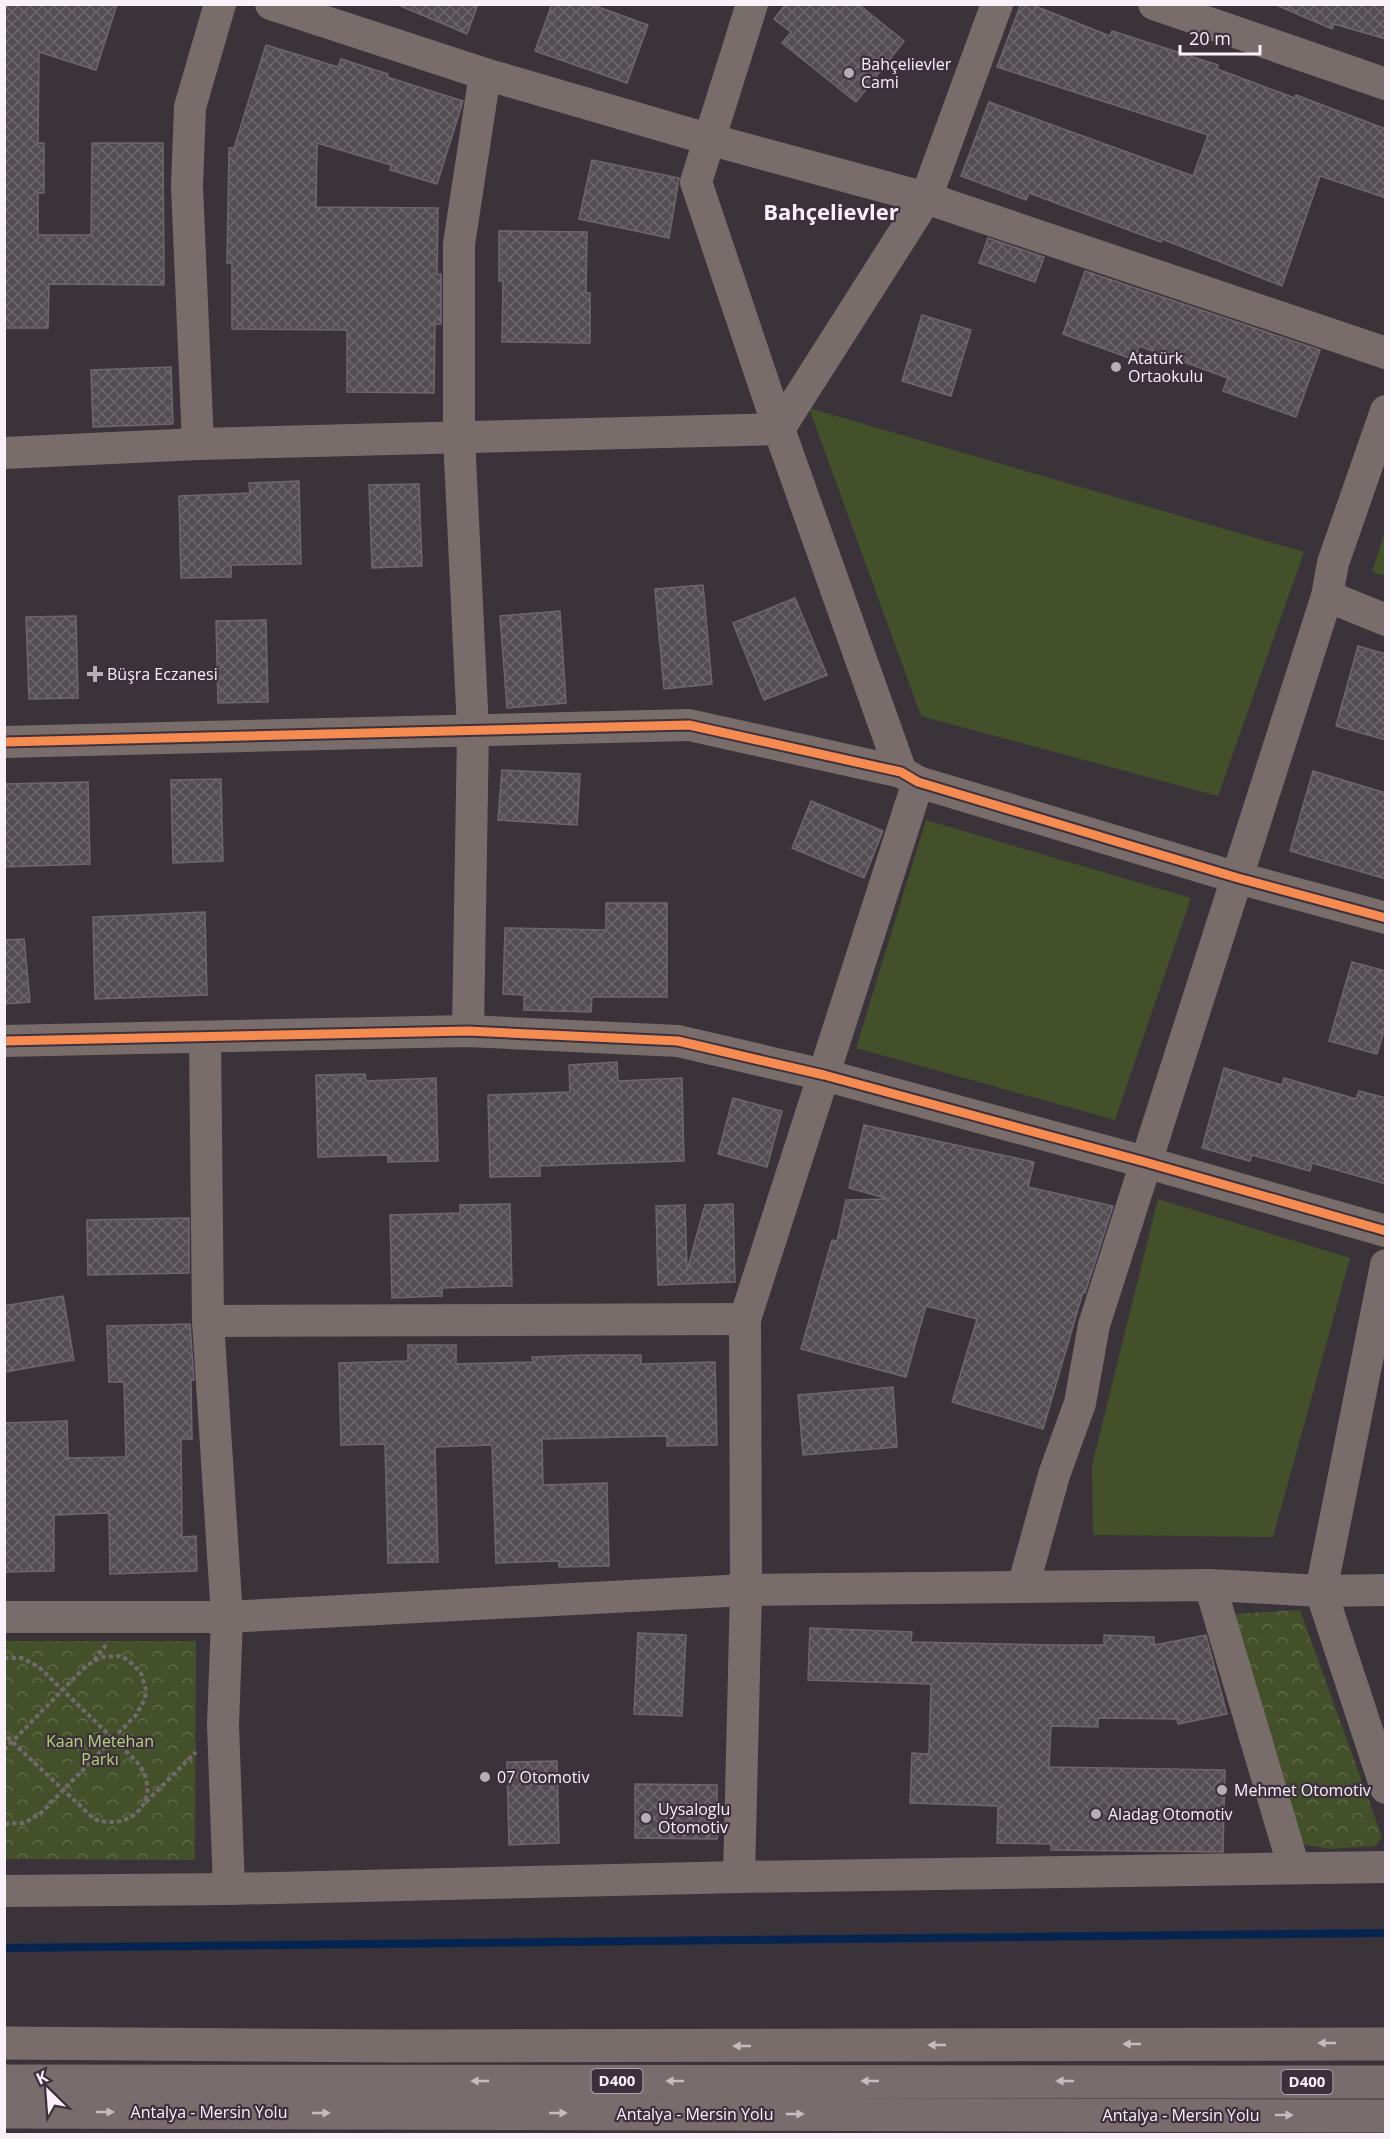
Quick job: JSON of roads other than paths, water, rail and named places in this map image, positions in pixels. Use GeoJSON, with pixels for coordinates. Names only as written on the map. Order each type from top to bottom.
{"type":"FeatureCollection","features":[{"type":"Feature","properties":{"kind":"highway","name":"Antalya - Mersin Yolu"},"geometry":{"type":"LineString","coordinates":[[4,2081],[1386,2082]]}},
{"type":"Feature","properties":{"kind":"highway","name":"Antalya - Mersin Yolu"},"geometry":{"type":"LineString","coordinates":[[4,2112],[1386,2116]]}},
{"type":"Feature","properties":{"kind":"street"},"geometry":{"type":"LineString","coordinates":[[198,444],[187,186],[190,107],[220,4]]}},
{"type":"Feature","properties":{"kind":"street"},"geometry":{"type":"LineString","coordinates":[[271,4],[485,74],[708,140],[926,198],[1386,353]]}},
{"type":"Feature","properties":{"kind":"street"},"geometry":{"type":"LineString","coordinates":[[739,1876],[746,1590],[745,1318],[824,1075],[909,777],[778,429],[696,182],[752,4]]}},
{"type":"Feature","properties":{"kind":"street"},"geometry":{"type":"LineString","coordinates":[[778,429],[926,198],[997,4]]}},
{"type":"Feature","properties":{"kind":"street"},"geometry":{"type":"LineString","coordinates":[[1154,4],[1386,84]]}},
{"type":"Feature","properties":{"kind":"street"},"geometry":{"type":"LineString","coordinates":[[468,1031],[473,730],[459,437],[459,244],[485,74]]}},
{"type":"Feature","properties":{"kind":"street"},"geometry":{"type":"LineString","coordinates":[[1023,1587],[1054,1475],[1080,1404],[1094,1325],[1327,596],[1333,562],[1386,411]]}},
{"type":"Feature","properties":{"kind":"street"},"geometry":{"type":"LineString","coordinates":[[4,453],[198,444],[778,429]]}},
{"type":"Feature","properties":{"kind":"street"},"geometry":{"type":"LineString","coordinates":[[1327,596],[1386,620]]}},
{"type":"Feature","properties":{"kind":"street"},"geometry":{"type":"LineString","coordinates":[[4,742],[689,725],[909,777],[1238,878],[1386,918]]}},
{"type":"Feature","properties":{"kind":"street"},"geometry":{"type":"LineString","coordinates":[[4,1041],[468,1031],[678,1041],[824,1075],[1145,1161],[1386,1231]]}},
{"type":"Feature","properties":{"kind":"street"},"geometry":{"type":"LineString","coordinates":[[205,1036],[208,1321],[227,1617],[223,1725],[229,1889]]}},
{"type":"Feature","properties":{"kind":"street"},"geometry":{"type":"LineString","coordinates":[[1386,1265],[1321,1591],[1386,1788]]}},
{"type":"Feature","properties":{"kind":"street"},"geometry":{"type":"LineString","coordinates":[[208,1321],[745,1318]]}},
{"type":"Feature","properties":{"kind":"street"},"geometry":{"type":"LineString","coordinates":[[1210,1585],[1294,1868]]}},
{"type":"Feature","properties":{"kind":"street"},"geometry":{"type":"LineString","coordinates":[[4,1617],[227,1617],[746,1590],[1210,1585],[1321,1591],[1386,1590]]}},
{"type":"Feature","properties":{"kind":"street"},"geometry":{"type":"LineString","coordinates":[[4,1890],[229,1889],[739,1876],[1386,1867]]}},
{"type":"Feature","properties":{"kind":"street"},"geometry":{"type":"LineString","coordinates":[[4,2043],[399,2046],[1386,2044]]}},
{"type":"Feature","properties":{"kind":"waterway"},"geometry":{"type":"LineString","coordinates":[[4,1948],[1386,1933]]}},
{"type":"Feature","properties":{"kind":"place","name":"Bahçelievler Cami"},"geometry":{"type":"Point","coordinates":[849,73]}},
{"type":"Feature","properties":{"kind":"place","name":"Atatürk Ortaokulu"},"geometry":{"type":"Point","coordinates":[1116,367]}},
{"type":"Feature","properties":{"kind":"place","name":"Büşra Eczanesi"},"geometry":{"type":"Point","coordinates":[95,674]}},
{"type":"Feature","properties":{"kind":"place","name":"07 Otomotiv"},"geometry":{"type":"Point","coordinates":[485,1777]}},
{"type":"Feature","properties":{"kind":"place","name":"Mehmet Otomotiv"},"geometry":{"type":"Point","coordinates":[1222,1790]}},
{"type":"Feature","properties":{"kind":"place","name":"Aladag Otomotiv"},"geometry":{"type":"Point","coordinates":[1096,1814]}},
{"type":"Feature","properties":{"kind":"place","name":"Uysaloglu Otomotiv"},"geometry":{"type":"Point","coordinates":[646,1818]}},
{"type":"Feature","properties":{"kind":"district","name":"Bahçelievler"},"geometry":{"type":"Point","coordinates":[831,212]}},
{"type":"Feature","properties":{"kind":"park label","name":"Kaan Metehan Parkı"},"geometry":{"type":"Point","coordinates":[100,1750]}}]}
